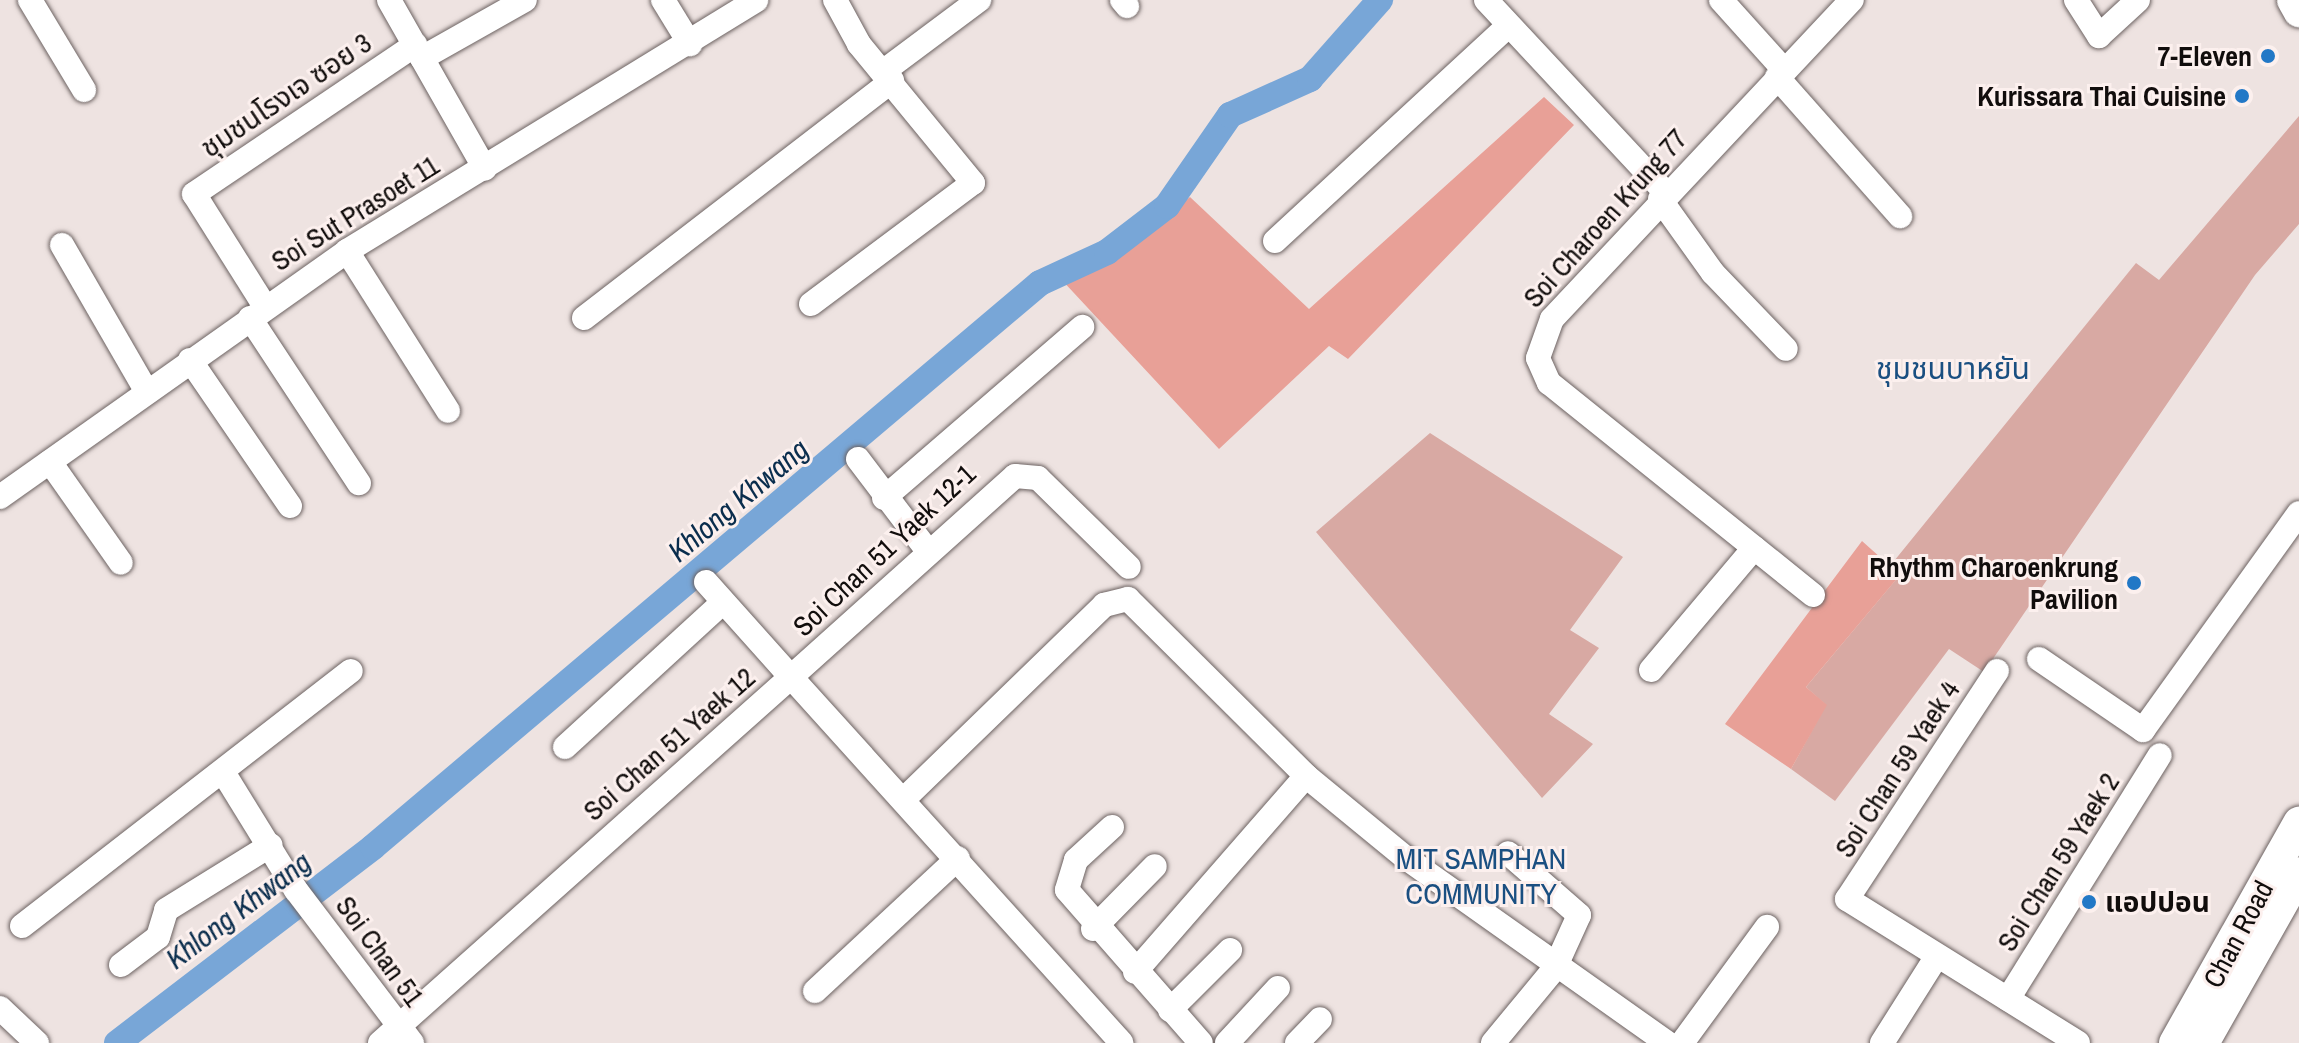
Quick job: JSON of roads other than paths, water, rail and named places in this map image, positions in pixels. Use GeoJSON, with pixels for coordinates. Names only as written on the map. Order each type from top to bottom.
{"type":"FeatureCollection","features":[{"type":"Feature","properties":{"kind":"main road"},"geometry":{"type":"LineString","coordinates":[[2293,0],[2299,11]]}},
{"type":"Feature","properties":{"kind":"main road","name":"Chan Road"},"geometry":{"type":"LineString","coordinates":[[2175,1043],[2299,823]]}},
{"type":"Feature","properties":{"kind":"main road","name":"Chan Road"},"geometry":{"type":"LineString","coordinates":[[2203,1043],[2299,873]]}},
{"type":"Feature","properties":{"kind":"street"},"geometry":{"type":"LineString","coordinates":[[30,0],[84,90]]}},
{"type":"Feature","properties":{"kind":"street"},"geometry":{"type":"LineString","coordinates":[[389,0],[485,169]]}},
{"type":"Feature","properties":{"kind":"street","name":"ชุมชนโรงเจ ซอย 3"},"geometry":{"type":"LineString","coordinates":[[257,312],[192,196],[418,52],[525,0]]}},
{"type":"Feature","properties":{"kind":"street"},"geometry":{"type":"LineString","coordinates":[[663,0],[690,44]]}},
{"type":"Feature","properties":{"kind":"street","name":"Soi Sut Prasoet 11"},"geometry":{"type":"LineString","coordinates":[[0,497],[347,251],[690,44],[756,0]]}},
{"type":"Feature","properties":{"kind":"street"},"geometry":{"type":"LineString","coordinates":[[811,304],[973,183],[888,76],[835,0]]}},
{"type":"Feature","properties":{"kind":"street"},"geometry":{"type":"LineString","coordinates":[[584,318],[979,0]]}},
{"type":"Feature","properties":{"kind":"street"},"geometry":{"type":"LineString","coordinates":[[1486,0],[1663,196],[1713,273],[1786,349]]}},
{"type":"Feature","properties":{"kind":"street"},"geometry":{"type":"LineString","coordinates":[[1721,0],[1900,216]]}},
{"type":"Feature","properties":{"kind":"street","name":"Soi Charoen Krung 77"},"geometry":{"type":"LineString","coordinates":[[1813,595],[1549,383],[1538,358],[1552,319],[1663,196],[1852,0]]}},
{"type":"Feature","properties":{"kind":"street"},"geometry":{"type":"LineString","coordinates":[[2076,0],[2099,36],[2138,0]]}},
{"type":"Feature","properties":{"kind":"street"},"geometry":{"type":"LineString","coordinates":[[1275,241],[1509,25]]}},
{"type":"Feature","properties":{"kind":"street"},"geometry":{"type":"LineString","coordinates":[[62,245],[147,392]]}},
{"type":"Feature","properties":{"kind":"street"},"geometry":{"type":"LineString","coordinates":[[347,251],[448,411]]}},
{"type":"Feature","properties":{"kind":"street"},"geometry":{"type":"LineString","coordinates":[[257,312],[359,483]]}},
{"type":"Feature","properties":{"kind":"street"},"geometry":{"type":"LineString","coordinates":[[884,498],[1082,327]]}},
{"type":"Feature","properties":{"kind":"street"},"geometry":{"type":"LineString","coordinates":[[190,360],[290,506]]}},
{"type":"Feature","properties":{"kind":"street"},"geometry":{"type":"LineString","coordinates":[[858,459],[884,498],[927,550]]}},
{"type":"Feature","properties":{"kind":"street"},"geometry":{"type":"LineString","coordinates":[[50,462],[121,563]]}},
{"type":"Feature","properties":{"kind":"street","name":"Soi Chan 51 Yaek 12-1"},"geometry":{"type":"LineString","coordinates":[[791,677],[1003,480],[1027,474],[1129,567]]}},
{"type":"Feature","properties":{"kind":"street"},"geometry":{"type":"LineString","coordinates":[[2039,659],[2143,730],[2299,513]]}},
{"type":"Feature","properties":{"kind":"street"},"geometry":{"type":"LineString","coordinates":[[1651,670],[1754,548]]}},
{"type":"Feature","properties":{"kind":"street"},"geometry":{"type":"LineString","coordinates":[[706,582],[791,677]]}},
{"type":"Feature","properties":{"kind":"street"},"geometry":{"type":"LineString","coordinates":[[904,799],[1112,600],[1142,606],[1306,776],[1555,968],[1667,1043]]}},
{"type":"Feature","properties":{"kind":"street"},"geometry":{"type":"LineString","coordinates":[[565,747],[722,603]]}},
{"type":"Feature","properties":{"kind":"street"},"geometry":{"type":"LineString","coordinates":[[22,926],[351,671]]}},
{"type":"Feature","properties":{"kind":"street","name":"Soi Chan 59 Yaek 4"},"geometry":{"type":"LineString","coordinates":[[1937,956],[1847,899],[1997,671]]}},
{"type":"Feature","properties":{"kind":"street","name":"Soi Chan 51 Yaek 12"},"geometry":{"type":"LineString","coordinates":[[397,1038],[791,677],[958,858],[1116,1041]]}},
{"type":"Feature","properties":{"kind":"street","name":"Soi Chan 59 Yaek 2"},"geometry":{"type":"LineString","coordinates":[[2008,999],[2160,755]]}},
{"type":"Feature","properties":{"kind":"street","name":"Soi Chan 51"},"geometry":{"type":"LineString","coordinates":[[223,772],[397,1038]]}},
{"type":"Feature","properties":{"kind":"street"},"geometry":{"type":"LineString","coordinates":[[1135,972],[1306,776]]}},
{"type":"Feature","properties":{"kind":"street"},"geometry":{"type":"LineString","coordinates":[[1112,827],[1070,874],[1067,890],[1093,929],[1201,1043]]}},
{"type":"Feature","properties":{"kind":"street"},"geometry":{"type":"LineString","coordinates":[[121,965],[158,937],[166,910],[271,845]]}},
{"type":"Feature","properties":{"kind":"street"},"geometry":{"type":"LineString","coordinates":[[1493,1043],[1555,968],[1579,915],[1508,853]]}},
{"type":"Feature","properties":{"kind":"street"},"geometry":{"type":"LineString","coordinates":[[815,991],[958,858]]}},
{"type":"Feature","properties":{"kind":"street"},"geometry":{"type":"LineString","coordinates":[[1093,929],[1155,866]]}},
{"type":"Feature","properties":{"kind":"street"},"geometry":{"type":"LineString","coordinates":[[1682,1043],[1767,927]]}},
{"type":"Feature","properties":{"kind":"street"},"geometry":{"type":"LineString","coordinates":[[1170,1010],[1230,950]]}},
{"type":"Feature","properties":{"kind":"street"},"geometry":{"type":"LineString","coordinates":[[1882,1043],[1937,956],[2078,1043]]}},
{"type":"Feature","properties":{"kind":"street"},"geometry":{"type":"LineString","coordinates":[[1227,1043],[1278,988]]}},
{"type":"Feature","properties":{"kind":"street"},"geometry":{"type":"LineString","coordinates":[[0,1008],[33,1042]]}},
{"type":"Feature","properties":{"kind":"street"},"geometry":{"type":"LineString","coordinates":[[1297,1043],[1320,1019]]}},
{"type":"Feature","properties":{"kind":"waterway","name":"Khlong Khwang"},"geometry":{"type":"LineString","coordinates":[[117,1043],[373,847],[1040,283],[1107,252],[1167,206],[1230,115],[1310,79],[1380,0]]}},
{"type":"Feature","properties":{"kind":"place","name":"7-Eleven"},"geometry":{"type":"Point","coordinates":[2268,56]}},
{"type":"Feature","properties":{"kind":"place","name":"Kurissara Thai Cuisine"},"geometry":{"type":"Point","coordinates":[2242,96]}},
{"type":"Feature","properties":{"kind":"place","name":"Rhythm Charoenkrung Pavilion"},"geometry":{"type":"Point","coordinates":[2134,583]}},
{"type":"Feature","properties":{"kind":"place","name":"แอปปอน"},"geometry":{"type":"Point","coordinates":[2089,902]}},
{"type":"Feature","properties":{"kind":"district","name":"ชุมชนบาหยัน"},"geometry":{"type":"Point","coordinates":[1953,368]}},
{"type":"Feature","properties":{"kind":"district","name":"MIT SAMPHAN COMMUNITY"},"geometry":{"type":"Point","coordinates":[1481,875]}}]}
